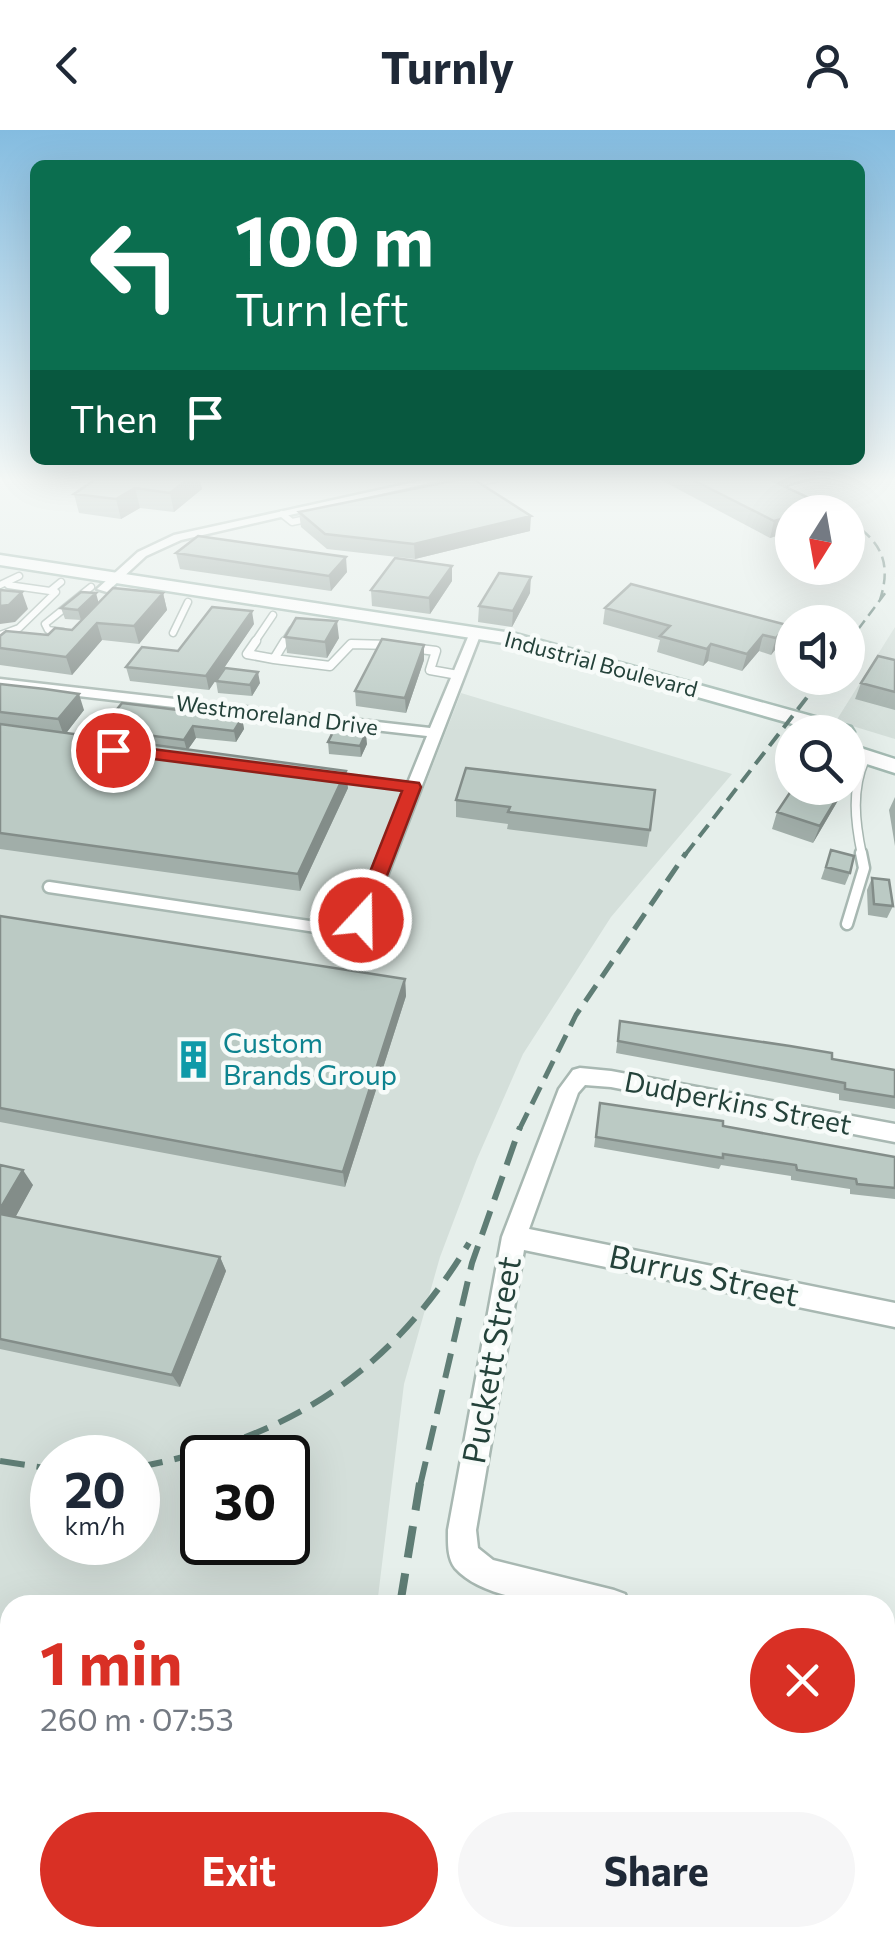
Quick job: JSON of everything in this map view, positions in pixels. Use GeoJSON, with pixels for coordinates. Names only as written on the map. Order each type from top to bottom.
{"type":"FeatureCollection","features":[{"type":"Feature","properties":{"kind":"main road","name":"Industrial Boulevard"},"geometry":{"type":"LineString","coordinates":[[16,564],[368,636],[473,640],[775,729]]}},
{"type":"Feature","properties":{"kind":"main road","name":"Industrial Boulevard"},"geometry":{"type":"LineString","coordinates":[[7,580],[56,587],[103,584],[564,650],[784,715]]}},
{"type":"Feature","properties":{"kind":"main road","name":"Industrial Boulevard"},"geometry":{"type":"LineString","coordinates":[[865,740],[895,751]]}},
{"type":"Feature","properties":{"kind":"main road"},"geometry":{"type":"LineString","coordinates":[[865,753],[895,751]]}},
{"type":"Feature","properties":{"kind":"main road"},"geometry":{"type":"LineString","coordinates":[[865,757],[895,766]]}},
{"type":"Feature","properties":{"kind":"street"},"geometry":{"type":"LineString","coordinates":[[103,584],[132,564]]}},
{"type":"Feature","properties":{"kind":"street"},"geometry":{"type":"LineString","coordinates":[[359,926],[473,640]]}},
{"type":"Feature","properties":{"kind":"street","name":"Westmoreland Drive"},"geometry":{"type":"LineString","coordinates":[[0,682],[434,733]]}},
{"type":"Feature","properties":{"kind":"street","name":"Dudperkins Street"},"geometry":{"type":"LineString","coordinates":[[580,1076],[895,1133]]}},
{"type":"Feature","properties":{"kind":"street","name":"Puckett Street"},"geometry":{"type":"LineString","coordinates":[[536,1595],[486,1573],[464,1556],[463,1543],[514,1237],[569,1089],[580,1076]]}},
{"type":"Feature","properties":{"kind":"street","name":"Burrus Street"},"geometry":{"type":"LineString","coordinates":[[514,1237],[895,1315]]}},
{"type":"Feature","properties":{"kind":"lane"},"geometry":{"type":"LineString","coordinates":[[71,632],[48,630],[44,624],[103,584]]}},
{"type":"Feature","properties":{"kind":"lane"},"geometry":{"type":"LineString","coordinates":[[0,635],[19,628],[56,592],[56,587]]}},
{"type":"Feature","properties":{"kind":"lane"},"geometry":{"type":"LineString","coordinates":[[172,632],[188,602]]}},
{"type":"Feature","properties":{"kind":"lane"},"geometry":{"type":"LineString","coordinates":[[273,615],[247,654],[333,666],[347,646],[368,636],[436,651],[430,670],[458,675]]}},
{"type":"Feature","properties":{"kind":"lane"},"geometry":{"type":"LineString","coordinates":[[274,659],[300,619]]}},
{"type":"Feature","properties":{"kind":"lane"},"geometry":{"type":"LineString","coordinates":[[321,775],[412,787]]}},
{"type":"Feature","properties":{"kind":"lane"},"geometry":{"type":"LineString","coordinates":[[847,924],[864,868],[856,805]]}},
{"type":"Feature","properties":{"kind":"lane"},"geometry":{"type":"LineString","coordinates":[[49,887],[359,926]]}},
{"type":"Feature","properties":{"kind":"shaded area"},"geometry":{"type":"Polygon","coordinates":[[[895,627],[895,739],[865,730],[865,715],[840,715],[852,695],[865,695],[865,675],[895,627]]]}},
{"type":"Feature","properties":{"kind":"shaded area"},"geometry":{"type":"Polygon","coordinates":[[[461,693],[732,774],[611,917],[523,1054],[477,1159],[440,1257],[404,1384],[378,1595],[0,1595],[0,740],[423,790],[461,693]]]}},
{"type":"Feature","properties":{"kind":"building"},"geometry":{"type":"Polygon","coordinates":[[[247,564],[340,564],[329,576],[247,564]]]}},
{"type":"Feature","properties":{"kind":"building"},"geometry":{"type":"Polygon","coordinates":[[[391,564],[452,566],[429,598],[371,590],[391,564]]]}},
{"type":"Feature","properties":{"kind":"building"},"geometry":{"type":"Polygon","coordinates":[[[499,573],[531,577],[513,611],[479,606],[499,573]]]}},
{"type":"Feature","properties":{"kind":"building"},"geometry":{"type":"Polygon","coordinates":[[[631,584],[775,622],[775,638],[763,635],[747,654],[711,644],[707,649],[660,636],[670,626],[605,608],[631,584]]]}},
{"type":"Feature","properties":{"kind":"building"},"geometry":{"type":"Polygon","coordinates":[[[113,588],[163,593],[134,626],[97,623],[66,657],[0,648],[0,636],[6,631],[48,635],[55,628],[72,630],[113,588]]]}},
{"type":"Feature","properties":{"kind":"building"},"geometry":{"type":"Polygon","coordinates":[[[0,590],[22,592],[9,605],[0,606],[0,590]]]}},
{"type":"Feature","properties":{"kind":"building"},"geometry":{"type":"Polygon","coordinates":[[[81,592],[96,593],[78,610],[61,608],[81,592]]]}},
{"type":"Feature","properties":{"kind":"building"},"geometry":{"type":"Polygon","coordinates":[[[212,607],[252,611],[206,676],[126,667],[142,647],[178,651],[212,607]]]}},
{"type":"Feature","properties":{"kind":"building"},"geometry":{"type":"Polygon","coordinates":[[[296,618],[337,621],[325,642],[285,637],[296,618]]]}},
{"type":"Feature","properties":{"kind":"building"},"geometry":{"type":"Polygon","coordinates":[[[382,639],[424,645],[405,698],[355,691],[382,639]]]}},
{"type":"Feature","properties":{"kind":"building"},"geometry":{"type":"Polygon","coordinates":[[[878,656],[895,660],[895,692],[865,684],[865,677],[878,656]]]}},
{"type":"Feature","properties":{"kind":"building"},"geometry":{"type":"Polygon","coordinates":[[[225,668],[258,672],[250,685],[216,681],[225,668]]]}},
{"type":"Feature","properties":{"kind":"building"},"geometry":{"type":"Polygon","coordinates":[[[0,684],[79,694],[58,719],[0,712],[0,684]]]}},
{"type":"Feature","properties":{"kind":"building"},"geometry":{"type":"Polygon","coordinates":[[[122,703],[242,718],[234,731],[193,726],[184,740],[101,729],[122,703]]]}},
{"type":"Feature","properties":{"kind":"building"},"geometry":{"type":"Polygon","coordinates":[[[0,724],[346,771],[298,874],[0,833],[0,724]]]}},
{"type":"Feature","properties":{"kind":"building"},"geometry":{"type":"Polygon","coordinates":[[[335,728],[366,733],[360,746],[328,742],[335,728]]]}},
{"type":"Feature","properties":{"kind":"building"},"geometry":{"type":"Polygon","coordinates":[[[466,768],[655,790],[650,830],[508,812],[510,807],[456,800],[466,768]]]}},
{"type":"Feature","properties":{"kind":"building"},"geometry":{"type":"Polygon","coordinates":[[[782,805],[833,805],[820,826],[777,812],[782,805]]]}},
{"type":"Feature","properties":{"kind":"building"},"geometry":{"type":"Polygon","coordinates":[[[831,850],[854,856],[850,873],[826,867],[831,850]]]}},
{"type":"Feature","properties":{"kind":"building"},"geometry":{"type":"Polygon","coordinates":[[[872,878],[889,880],[893,906],[874,904],[872,878]]]}},
{"type":"Feature","properties":{"kind":"building","name":"Custom Brands Group"},"geometry":{"type":"Polygon","coordinates":[[[0,916],[405,979],[343,1172],[0,1108],[0,916]]]}},
{"type":"Feature","properties":{"kind":"building"},"geometry":{"type":"Polygon","coordinates":[[[620,1021],[832,1053],[832,1059],[895,1070],[895,1097],[845,1089],[845,1083],[618,1041],[620,1021]]]}},
{"type":"Feature","properties":{"kind":"building"},"geometry":{"type":"Polygon","coordinates":[[[600,1103],[723,1121],[723,1126],[895,1157],[895,1188],[857,1184],[856,1179],[797,1170],[796,1165],[723,1154],[723,1158],[596,1137],[600,1103]]]}},
{"type":"Feature","properties":{"kind":"building"},"geometry":{"type":"Polygon","coordinates":[[[0,1165],[23,1170],[0,1209],[0,1165]]]}},
{"type":"Feature","properties":{"kind":"building"},"geometry":{"type":"Polygon","coordinates":[[[0,1214],[220,1257],[172,1375],[0,1339],[0,1214]]]}},
{"type":"Feature","properties":{"kind":"railway"},"geometry":{"type":"LineString","coordinates":[[880,600],[884,564]]}},
{"type":"Feature","properties":{"kind":"railway"},"geometry":{"type":"LineString","coordinates":[[865,620],[886,592]]}},
{"type":"Feature","properties":{"kind":"railway"},"geometry":{"type":"LineString","coordinates":[[685,855],[809,695]]}},
{"type":"Feature","properties":{"kind":"railway"},"geometry":{"type":"LineString","coordinates":[[519,1130],[576,1015],[686,853]]}},
{"type":"Feature","properties":{"kind":"railway"},"geometry":{"type":"LineString","coordinates":[[420,1486],[472,1263],[520,1127]]}},
{"type":"Feature","properties":{"kind":"railway"},"geometry":{"type":"LineString","coordinates":[[160,1462],[241,1439],[330,1394],[405,1329],[469,1243]]}},
{"type":"Feature","properties":{"kind":"railway"},"geometry":{"type":"LineString","coordinates":[[0,1461],[30,1466]]}},
{"type":"Feature","properties":{"kind":"railway"},"geometry":{"type":"LineString","coordinates":[[402,1595],[420,1483]]}},
{"type":"Feature","properties":{"kind":"place","name":"Custom Brands Group"},"geometry":{"type":"Point","coordinates":[193,1059]}},
{"type":"Feature","properties":{"kind":"route"},"geometry":{"type":"LineString","coordinates":[[113,750],[412,787],[361,920]]}}]}
